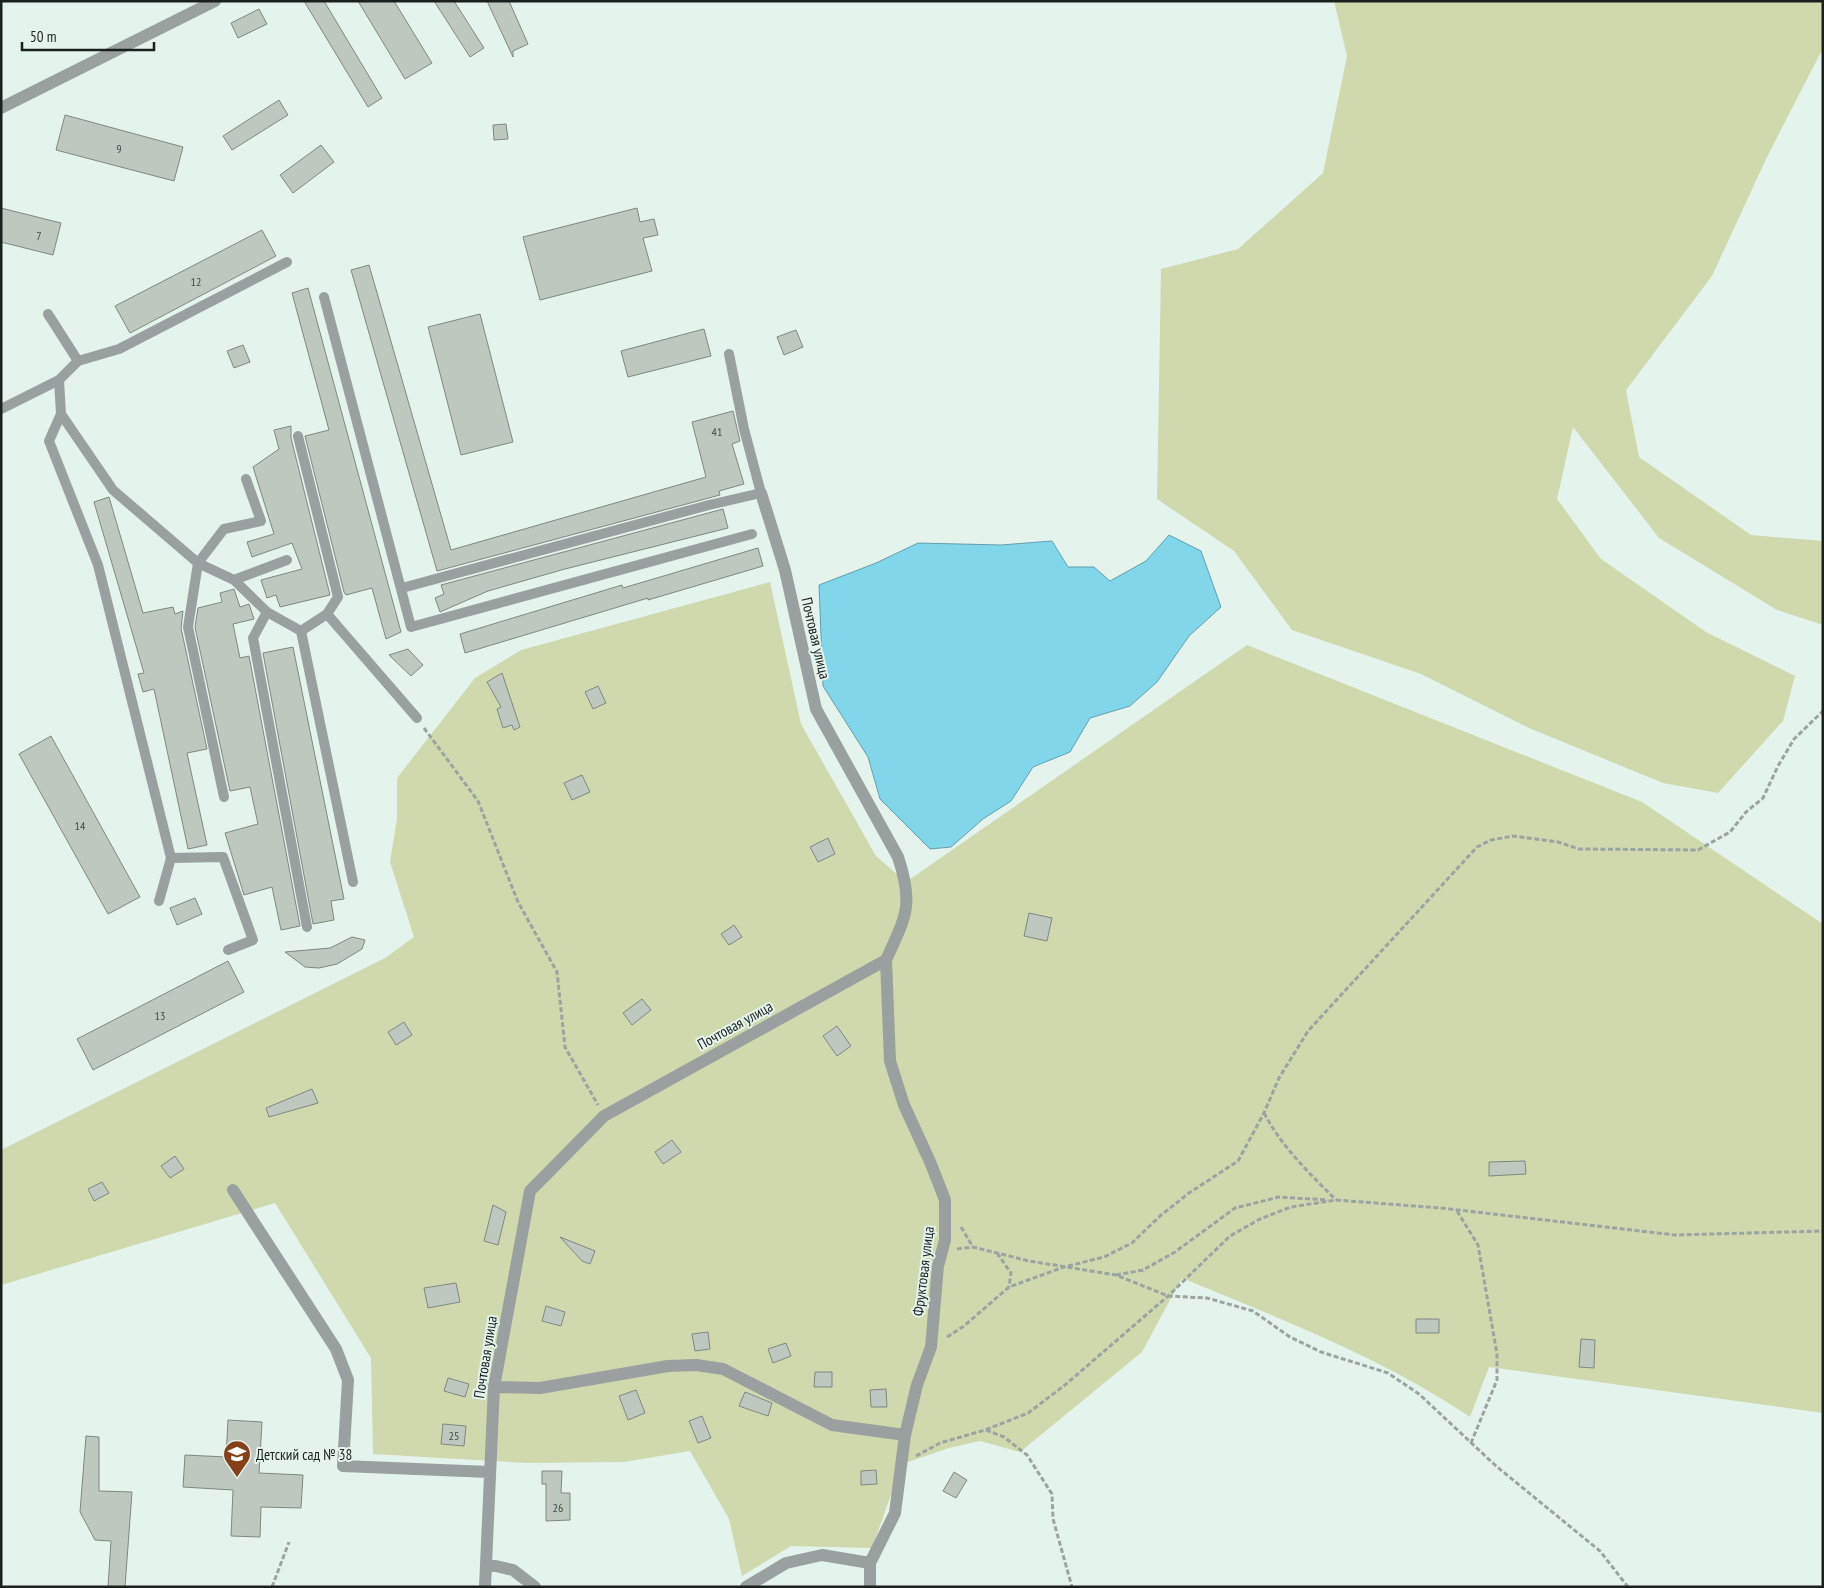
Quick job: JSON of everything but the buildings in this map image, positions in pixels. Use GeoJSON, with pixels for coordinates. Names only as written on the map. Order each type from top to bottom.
{"type":"FeatureCollection","features":[{"type":"Feature","properties":{"kind":"street"},"geometry":{"type":"LineString","coordinates":[[1,108],[214,1]]}},
{"type":"Feature","properties":{"kind":"street","name":"Почтовая улица"},"geometry":{"type":"LineString","coordinates":[[485,1587],[494,1387],[530,1191],[604,1116],[886,960],[906,914],[906,882],[898,857],[816,709],[785,570],[761,493]]}},
{"type":"Feature","properties":{"kind":"street","name":"Фруктовая улица"},"geometry":{"type":"LineString","coordinates":[[870,1587],[870,1563],[895,1513],[906,1435],[917,1385],[932,1346],[938,1266],[945,1240],[945,1200],[904,1105],[890,1061],[886,960]]}},
{"type":"Feature","properties":{"kind":"street"},"geometry":{"type":"LineString","coordinates":[[233,1190],[336,1349],[348,1380],[343,1466],[489,1472]]}},
{"type":"Feature","properties":{"kind":"street"},"geometry":{"type":"LineString","coordinates":[[494,1387],[540,1388],[668,1366],[696,1365],[724,1369],[832,1424],[906,1435]]}},
{"type":"Feature","properties":{"kind":"street"},"geometry":{"type":"LineString","coordinates":[[746,1587],[786,1563],[822,1555],[870,1563]]}},
{"type":"Feature","properties":{"kind":"street"},"geometry":{"type":"LineString","coordinates":[[487,1564],[513,1570],[535,1587]]}},
{"type":"Feature","properties":{"kind":"lane"},"geometry":{"type":"LineString","coordinates":[[1,409],[59,380],[78,360],[119,349],[287,262]]}},
{"type":"Feature","properties":{"kind":"lane"},"geometry":{"type":"LineString","coordinates":[[324,297],[411,626],[752,534]]}},
{"type":"Feature","properties":{"kind":"lane"},"geometry":{"type":"LineString","coordinates":[[48,314],[78,360]]}},
{"type":"Feature","properties":{"kind":"lane"},"geometry":{"type":"LineString","coordinates":[[402,588],[709,505],[761,493],[744,429],[729,354]]}},
{"type":"Feature","properties":{"kind":"lane"},"geometry":{"type":"LineString","coordinates":[[59,380],[61,414],[49,441],[98,565],[171,858],[158,901]]}},
{"type":"Feature","properties":{"kind":"lane"},"geometry":{"type":"LineString","coordinates":[[61,414],[113,490],[198,563],[234,580],[267,612],[301,631],[353,882]]}},
{"type":"Feature","properties":{"kind":"lane"},"geometry":{"type":"LineString","coordinates":[[298,436],[338,597],[327,614],[301,631]]}},
{"type":"Feature","properties":{"kind":"lane"},"geometry":{"type":"LineString","coordinates":[[224,797],[188,627],[198,563],[224,529],[261,521],[246,479]]}},
{"type":"Feature","properties":{"kind":"lane"},"geometry":{"type":"LineString","coordinates":[[234,580],[286,560]]}},
{"type":"Feature","properties":{"kind":"lane"},"geometry":{"type":"LineString","coordinates":[[267,612],[253,638],[307,926]]}},
{"type":"Feature","properties":{"kind":"lane"},"geometry":{"type":"LineString","coordinates":[[327,614],[418,718]]}},
{"type":"Feature","properties":{"kind":"lane"},"geometry":{"type":"LineString","coordinates":[[171,858],[223,857],[253,940],[228,950]]}},
{"type":"Feature","properties":{"kind":"path"},"geometry":{"type":"LineString","coordinates":[[932,1346],[964,1326],[1009,1286],[1064,1267],[1104,1257],[1132,1243],[1160,1216],[1190,1192],[1238,1161],[1264,1113],[1279,1078],[1308,1031],[1477,847],[1491,840],[1513,836],[1558,842],[1579,849],[1698,850],[1730,832],[1746,812],[1763,798],[1778,766],[1794,739],[1823,711]]}},
{"type":"Feature","properties":{"kind":"path"},"geometry":{"type":"LineString","coordinates":[[418,718],[478,801],[518,902],[557,972],[565,1046],[604,1116]]}},
{"type":"Feature","properties":{"kind":"path"},"geometry":{"type":"LineString","coordinates":[[1264,1113],[1276,1135],[1308,1173],[1336,1200]]}},
{"type":"Feature","properties":{"kind":"path"},"geometry":{"type":"LineString","coordinates":[[1116,1275],[1143,1270],[1175,1252],[1235,1208],[1279,1197],[1457,1210],[1675,1235],[1823,1231]]}},
{"type":"Feature","properties":{"kind":"path"},"geometry":{"type":"LineString","coordinates":[[902,1464],[940,1442],[985,1430],[1028,1413],[1065,1385],[1168,1296],[1230,1236],[1260,1219],[1291,1207],[1336,1200]]}},
{"type":"Feature","properties":{"kind":"path"},"geometry":{"type":"LineString","coordinates":[[1457,1210],[1478,1244],[1497,1354],[1497,1380],[1471,1442]]}},
{"type":"Feature","properties":{"kind":"path"},"geometry":{"type":"LineString","coordinates":[[959,1224],[973,1247],[1029,1261],[1116,1275],[1168,1296],[1207,1298],[1253,1311],[1290,1337],[1321,1352],[1388,1373],[1419,1394],[1471,1442],[1600,1551],[1628,1587]]}},
{"type":"Feature","properties":{"kind":"path"},"geometry":{"type":"LineString","coordinates":[[997,1252],[1011,1274],[1009,1286]]}},
{"type":"Feature","properties":{"kind":"path"},"geometry":{"type":"LineString","coordinates":[[985,1430],[1004,1437],[1027,1455],[1052,1494],[1053,1519],[1072,1587]]}},
{"type":"Feature","properties":{"kind":"path"},"geometry":{"type":"LineString","coordinates":[[272,1587],[289,1542]]}},
{"type":"Feature","properties":{"kind":"green space"},"geometry":{"type":"Polygon","coordinates":[[[1334,1],[1823,1],[1823,48],[1767,157],[1712,276],[1626,390],[1639,457],[1751,535],[1823,541],[1823,625],[1777,610],[1659,538],[1573,427],[1557,499],[1601,559],[1706,632],[1795,676],[1783,721],[1718,793],[1663,783],[1529,728],[1421,674],[1292,630],[1234,551],[1157,499],[1161,269],[1238,249],[1323,173],[1347,56],[1334,1]]]}},
{"type":"Feature","properties":{"kind":"green space"},"geometry":{"type":"Polygon","coordinates":[[[770,582],[801,724],[876,856],[906,882],[1247,645],[1642,802],[1823,924],[1823,1413],[1489,1367],[1470,1417],[1436,1395],[1366,1357],[1293,1324],[1182,1278],[1142,1352],[1020,1452],[980,1441],[949,1448],[902,1464],[872,1548],[791,1546],[742,1576],[729,1519],[690,1451],[624,1462],[525,1463],[373,1454],[371,1358],[275,1203],[1,1285],[1,1150],[385,958],[414,937],[390,862],[397,819],[397,778],[475,678],[521,650],[770,582]]]}},
{"type":"Feature","properties":{"kind":"water"},"geometry":{"type":"Polygon","coordinates":[[[1169,535],[1201,551],[1221,607],[1189,636],[1157,682],[1130,706],[1090,718],[1070,752],[1033,767],[1011,801],[983,819],[951,847],[930,849],[880,799],[868,757],[823,686],[819,585],[876,563],[918,543],[1001,545],[1052,541],[1068,567],[1094,567],[1110,581],[1146,561],[1169,535]]]}},
{"type":"Feature","properties":{"kind":"place","name":"Детский сад № 38"},"geometry":{"type":"Point","coordinates":[237,1478]}}]}
